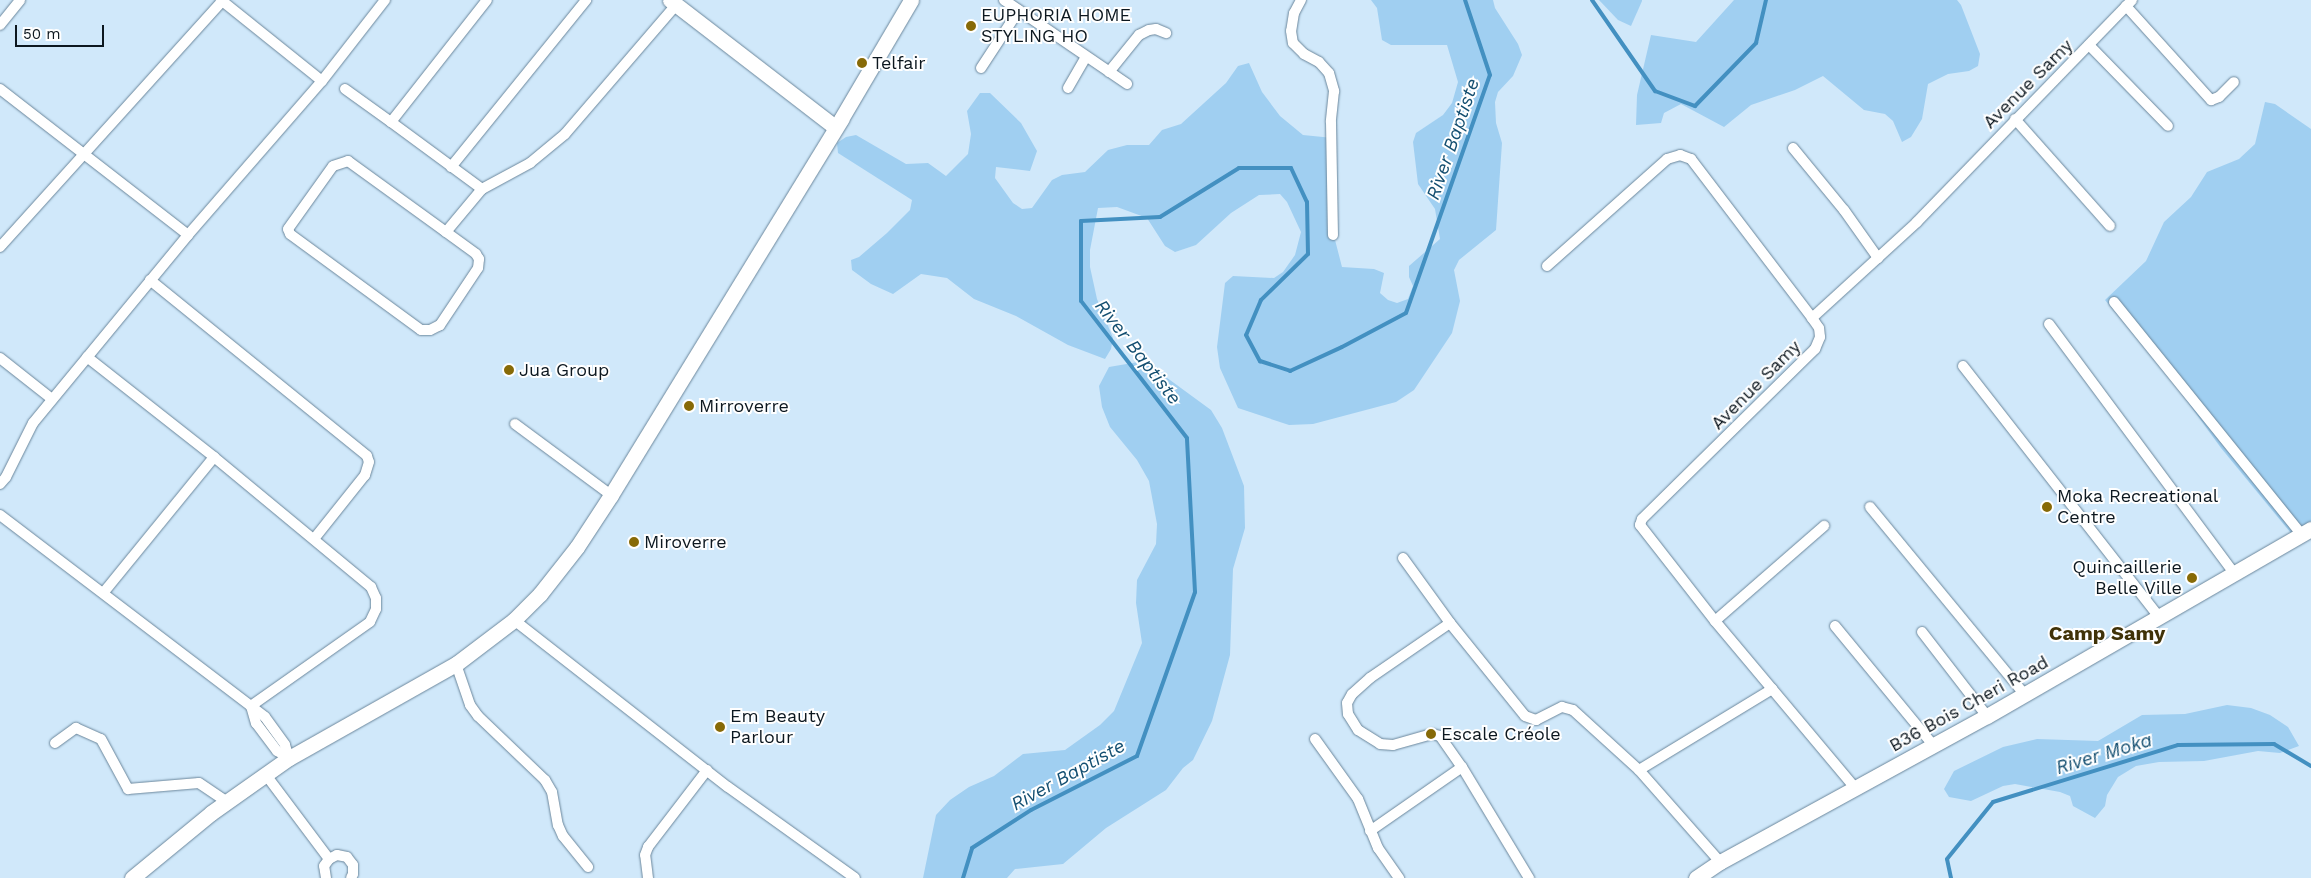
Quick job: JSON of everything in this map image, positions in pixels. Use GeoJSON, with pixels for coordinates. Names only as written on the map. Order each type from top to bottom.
{"type":"FeatureCollection","features":[{"type":"Feature","properties":{"kind":"main road"},"geometry":{"type":"LineString","coordinates":[[132,878],[227,802],[289,758],[456,664],[514,620],[540,594],[577,547],[611,495],[911,0]]}},
{"type":"Feature","properties":{"kind":"main road"},"geometry":{"type":"LineString","coordinates":[[673,2],[835,128]]}},
{"type":"Feature","properties":{"kind":"main road","name":"B36 Bois Cheri Road"},"geometry":{"type":"LineString","coordinates":[[1696,878],[1720,862],[1987,716],[2306,532]]}},
{"type":"Feature","properties":{"kind":"street"},"geometry":{"type":"LineString","coordinates":[[0,26],[20,0]]}},
{"type":"Feature","properties":{"kind":"street"},"geometry":{"type":"LineString","coordinates":[[0,247],[222,0],[322,81]]}},
{"type":"Feature","properties":{"kind":"street"},"geometry":{"type":"LineString","coordinates":[[0,484],[6,477],[33,423],[188,235],[322,81],[385,0]]}},
{"type":"Feature","properties":{"kind":"street"},"geometry":{"type":"LineString","coordinates":[[391,122],[487,0]]}},
{"type":"Feature","properties":{"kind":"street"},"geometry":{"type":"LineString","coordinates":[[451,167],[586,0]]}},
{"type":"Feature","properties":{"kind":"street"},"geometry":{"type":"LineString","coordinates":[[1004,0],[1127,84]]}},
{"type":"Feature","properties":{"kind":"street"},"geometry":{"type":"LineString","coordinates":[[1301,0],[1294,13],[1291,31],[1293,43],[1304,54],[1319,62],[1329,73],[1334,90],[1331,122],[1333,235]]}},
{"type":"Feature","properties":{"kind":"street"},"geometry":{"type":"LineString","coordinates":[[446,232],[482,189],[530,163],[558,141],[673,2]]}},
{"type":"Feature","properties":{"kind":"street"},"geometry":{"type":"LineString","coordinates":[[2129,3],[2211,100],[2219,97],[2234,82]]}},
{"type":"Feature","properties":{"kind":"street","name":"Avenue Samy"},"geometry":{"type":"LineString","coordinates":[[1856,789],[1715,621],[1640,525],[1642,519],[1815,349],[1820,337],[1818,328],[1812,318],[1917,222],[2129,3]]}},
{"type":"Feature","properties":{"kind":"street"},"geometry":{"type":"LineString","coordinates":[[981,68],[1019,10]]}},
{"type":"Feature","properties":{"kind":"street"},"geometry":{"type":"LineString","coordinates":[[1108,72],[1139,35],[1156,29],[1166,34]]}},
{"type":"Feature","properties":{"kind":"street"},"geometry":{"type":"LineString","coordinates":[[2089,45],[2168,126]]}},
{"type":"Feature","properties":{"kind":"street"},"geometry":{"type":"LineString","coordinates":[[1068,88],[1086,57]]}},
{"type":"Feature","properties":{"kind":"street"},"geometry":{"type":"LineString","coordinates":[[0,89],[188,235]]}},
{"type":"Feature","properties":{"kind":"street"},"geometry":{"type":"LineString","coordinates":[[345,89],[482,189]]}},
{"type":"Feature","properties":{"kind":"street"},"geometry":{"type":"LineString","coordinates":[[2015,119],[2110,226]]}},
{"type":"Feature","properties":{"kind":"street"},"geometry":{"type":"LineString","coordinates":[[1792,148],[1844,210],[1878,258]]}},
{"type":"Feature","properties":{"kind":"street"},"geometry":{"type":"LineString","coordinates":[[1546,266],[1667,159],[1680,154],[1691,159],[1812,318]]}},
{"type":"Feature","properties":{"kind":"street"},"geometry":{"type":"LineString","coordinates":[[348,161],[446,232],[476,254],[479,259],[478,268],[440,325],[430,330],[421,330],[294,238],[288,230],[333,166],[340,162],[348,161]]}},
{"type":"Feature","properties":{"kind":"street"},"geometry":{"type":"LineString","coordinates":[[150,280],[367,456],[369,462],[365,475],[314,538]]}},
{"type":"Feature","properties":{"kind":"street"},"geometry":{"type":"LineString","coordinates":[[2114,302],[2306,532]]}},
{"type":"Feature","properties":{"kind":"street"},"geometry":{"type":"LineString","coordinates":[[2049,324],[2234,574]]}},
{"type":"Feature","properties":{"kind":"street"},"geometry":{"type":"LineString","coordinates":[[87,357],[214,456],[314,538],[370,586],[376,598],[376,609],[370,622],[361,630],[322,654],[251,706]]}},
{"type":"Feature","properties":{"kind":"street"},"geometry":{"type":"LineString","coordinates":[[0,358],[52,400]]}},
{"type":"Feature","properties":{"kind":"street"},"geometry":{"type":"LineString","coordinates":[[1962,366],[2159,617]]}},
{"type":"Feature","properties":{"kind":"street"},"geometry":{"type":"LineString","coordinates":[[515,424],[611,495]]}},
{"type":"Feature","properties":{"kind":"street"},"geometry":{"type":"LineString","coordinates":[[104,592],[214,456]]}},
{"type":"Feature","properties":{"kind":"street"},"geometry":{"type":"LineString","coordinates":[[1870,507],[2024,695]]}},
{"type":"Feature","properties":{"kind":"street"},"geometry":{"type":"LineString","coordinates":[[0,514],[266,717],[285,745],[289,758]]}},
{"type":"Feature","properties":{"kind":"street"},"geometry":{"type":"LineString","coordinates":[[1715,621],[1824,526]]}},
{"type":"Feature","properties":{"kind":"street"},"geometry":{"type":"LineString","coordinates":[[1403,558],[1450,623],[1526,716],[1536,720],[1562,707],[1573,710],[1639,770],[1720,862]]}},
{"type":"Feature","properties":{"kind":"street"},"geometry":{"type":"LineString","coordinates":[[514,620],[707,770],[854,878]]}},
{"type":"Feature","properties":{"kind":"street"},"geometry":{"type":"LineString","coordinates":[[1450,623],[1370,678],[1352,694],[1347,703],[1348,714],[1358,730],[1380,744],[1394,745],[1437,734],[1462,767],[1529,878]]}},
{"type":"Feature","properties":{"kind":"street"},"geometry":{"type":"LineString","coordinates":[[1835,626],[1934,746]]}},
{"type":"Feature","properties":{"kind":"street"},"geometry":{"type":"LineString","coordinates":[[1922,632],[1987,716]]}},
{"type":"Feature","properties":{"kind":"street"},"geometry":{"type":"LineString","coordinates":[[456,664],[470,704],[478,716],[545,780],[552,792],[558,825],[563,836],[588,867]]}},
{"type":"Feature","properties":{"kind":"street"},"geometry":{"type":"LineString","coordinates":[[1639,770],[1772,689]]}},
{"type":"Feature","properties":{"kind":"street"},"geometry":{"type":"LineString","coordinates":[[56,744],[76,728],[102,739],[128,789],[198,783],[227,802]]}},
{"type":"Feature","properties":{"kind":"street"},"geometry":{"type":"LineString","coordinates":[[1315,739],[1358,799],[1378,848],[1399,878]]}},
{"type":"Feature","properties":{"kind":"street"},"geometry":{"type":"LineString","coordinates":[[1370,831],[1462,767]]}},
{"type":"Feature","properties":{"kind":"street"},"geometry":{"type":"LineString","coordinates":[[648,878],[645,855],[648,847],[707,770]]}},
{"type":"Feature","properties":{"kind":"street"},"geometry":{"type":"LineString","coordinates":[[266,775],[329,859]]}},
{"type":"Feature","properties":{"kind":"street"},"geometry":{"type":"LineString","coordinates":[[326,878],[324,866],[329,859],[337,855],[347,857],[353,864],[351,878]]}},
{"type":"Feature","properties":{"kind":"shaded area"},"geometry":{"type":"Polygon","coordinates":[[[1371,0],[1493,0],[1495,8],[1518,44],[1522,55],[1513,76],[1498,92],[1495,102],[1496,123],[1502,143],[1496,230],[1459,260],[1454,270],[1460,301],[1452,333],[1414,390],[1396,402],[1313,424],[1289,425],[1238,408],[1220,368],[1217,347],[1225,283],[1233,276],[1274,278],[1283,272],[1295,255],[1301,232],[1287,202],[1280,194],[1259,195],[1231,213],[1196,245],[1175,252],[1165,246],[1147,218],[1117,207],[1098,208],[1090,250],[1090,267],[1097,299],[1113,338],[1111,349],[1105,359],[1068,345],[1016,316],[974,299],[947,278],[921,274],[893,294],[871,284],[852,270],[851,260],[859,257],[887,233],[910,210],[912,200],[838,153],[837,143],[846,137],[856,135],[906,164],[928,163],[946,176],[968,154],[971,134],[967,111],[980,93],[990,93],[1021,123],[1037,151],[1030,171],[996,167],[995,178],[1013,203],[1022,209],[1032,208],[1052,180],[1062,175],[1085,172],[1108,150],[1127,145],[1149,145],[1162,130],[1181,124],[1226,83],[1238,66],[1249,63],[1262,92],[1280,116],[1303,135],[1333,138],[1334,236],[1342,267],[1374,269],[1384,273],[1380,293],[1388,300],[1397,303],[1408,299],[1413,286],[1409,277],[1409,266],[1440,239],[1435,209],[1418,184],[1413,142],[1416,133],[1443,115],[1452,103],[1458,82],[1447,45],[1391,45],[1382,40],[1377,8],[1371,0]]]}},
{"type":"Feature","properties":{"kind":"shaded area"},"geometry":{"type":"Polygon","coordinates":[[[1599,0],[1642,1],[1631,26],[1618,20],[1599,0]]]}},
{"type":"Feature","properties":{"kind":"shaded area"},"geometry":{"type":"Polygon","coordinates":[[[1734,0],[1957,0],[1961,5],[1980,54],[1978,66],[1969,71],[1948,74],[1928,84],[1922,119],[1911,137],[1902,142],[1893,121],[1885,114],[1864,110],[1823,76],[1795,90],[1751,105],[1724,127],[1681,104],[1664,113],[1661,123],[1636,125],[1637,95],[1651,35],[1696,42],[1734,0]]]}},
{"type":"Feature","properties":{"kind":"shaded area"},"geometry":{"type":"Polygon","coordinates":[[[2265,102],[2275,104],[2311,129],[2311,528],[2295,538],[2221,448],[2171,379],[2105,300],[2146,261],[2164,222],[2191,197],[2207,172],[2239,159],[2255,144],[2265,102]]]}},
{"type":"Feature","properties":{"kind":"shaded area"},"geometry":{"type":"Polygon","coordinates":[[[1144,361],[1211,410],[1222,428],[1244,486],[1245,528],[1233,569],[1230,655],[1212,721],[1193,760],[1183,768],[1166,790],[1106,828],[1063,864],[1015,869],[1007,878],[923,878],[936,815],[950,800],[969,787],[994,776],[1023,754],[1065,750],[1100,725],[1114,711],[1142,643],[1136,603],[1137,580],[1156,544],[1157,524],[1149,481],[1137,460],[1110,427],[1102,407],[1099,386],[1109,367],[1144,361]]]}},
{"type":"Feature","properties":{"kind":"shaded area"},"geometry":{"type":"Polygon","coordinates":[[[2227,705],[2251,708],[2270,715],[2288,727],[2299,746],[2280,753],[2258,751],[2204,761],[2159,762],[2136,766],[2118,777],[2107,795],[2105,806],[2095,818],[2073,806],[2070,796],[2060,792],[2015,784],[2003,786],[1971,801],[1949,797],[1944,789],[1954,771],[2003,747],[2037,739],[2098,741],[2142,715],[2185,714],[2227,705]]]}},
{"type":"Feature","properties":{"kind":"waterway","name":"River Baptiste"},"geometry":{"type":"LineString","coordinates":[[963,878],[972,848],[1031,810],[1137,756],[1195,592],[1187,438],[1081,301],[1081,221],[1160,217],[1239,168],[1291,168],[1307,202],[1308,254],[1261,300],[1246,335],[1260,361],[1290,371],[1342,347],[1406,313],[1490,75],[1465,0]]}},
{"type":"Feature","properties":{"kind":"waterway","name":"River Baptiste"},"geometry":{"type":"LineString","coordinates":[[1592,0],[1655,91],[1695,106],[1756,43],[1766,0]]}},
{"type":"Feature","properties":{"kind":"waterway","name":"River Moka"},"geometry":{"type":"LineString","coordinates":[[1951,878],[1947,859],[1993,802],[2178,745],[2274,744],[2311,766]]}},
{"type":"Feature","properties":{"kind":"place","name":"EUPHORIA HOME STYLING HO"},"geometry":{"type":"Point","coordinates":[971,26]}},
{"type":"Feature","properties":{"kind":"place","name":"Telfair"},"geometry":{"type":"Point","coordinates":[862,63]}},
{"type":"Feature","properties":{"kind":"place","name":"Jua Group"},"geometry":{"type":"Point","coordinates":[509,370]}},
{"type":"Feature","properties":{"kind":"place","name":"Mirroverre"},"geometry":{"type":"Point","coordinates":[689,406]}},
{"type":"Feature","properties":{"kind":"place","name":"Moka Recreational Centre"},"geometry":{"type":"Point","coordinates":[2047,507]}},
{"type":"Feature","properties":{"kind":"place","name":"Miroverre"},"geometry":{"type":"Point","coordinates":[634,542]}},
{"type":"Feature","properties":{"kind":"place","name":"Quincaillerie Belle Ville"},"geometry":{"type":"Point","coordinates":[2192,578]}},
{"type":"Feature","properties":{"kind":"place","name":"Em Beauty Parlour"},"geometry":{"type":"Point","coordinates":[720,727]}},
{"type":"Feature","properties":{"kind":"place","name":"Escale Créole"},"geometry":{"type":"Point","coordinates":[1431,734]}},
{"type":"Feature","properties":{"kind":"district","name":"Camp Samy"},"geometry":{"type":"Point","coordinates":[2107,633]}}]}
